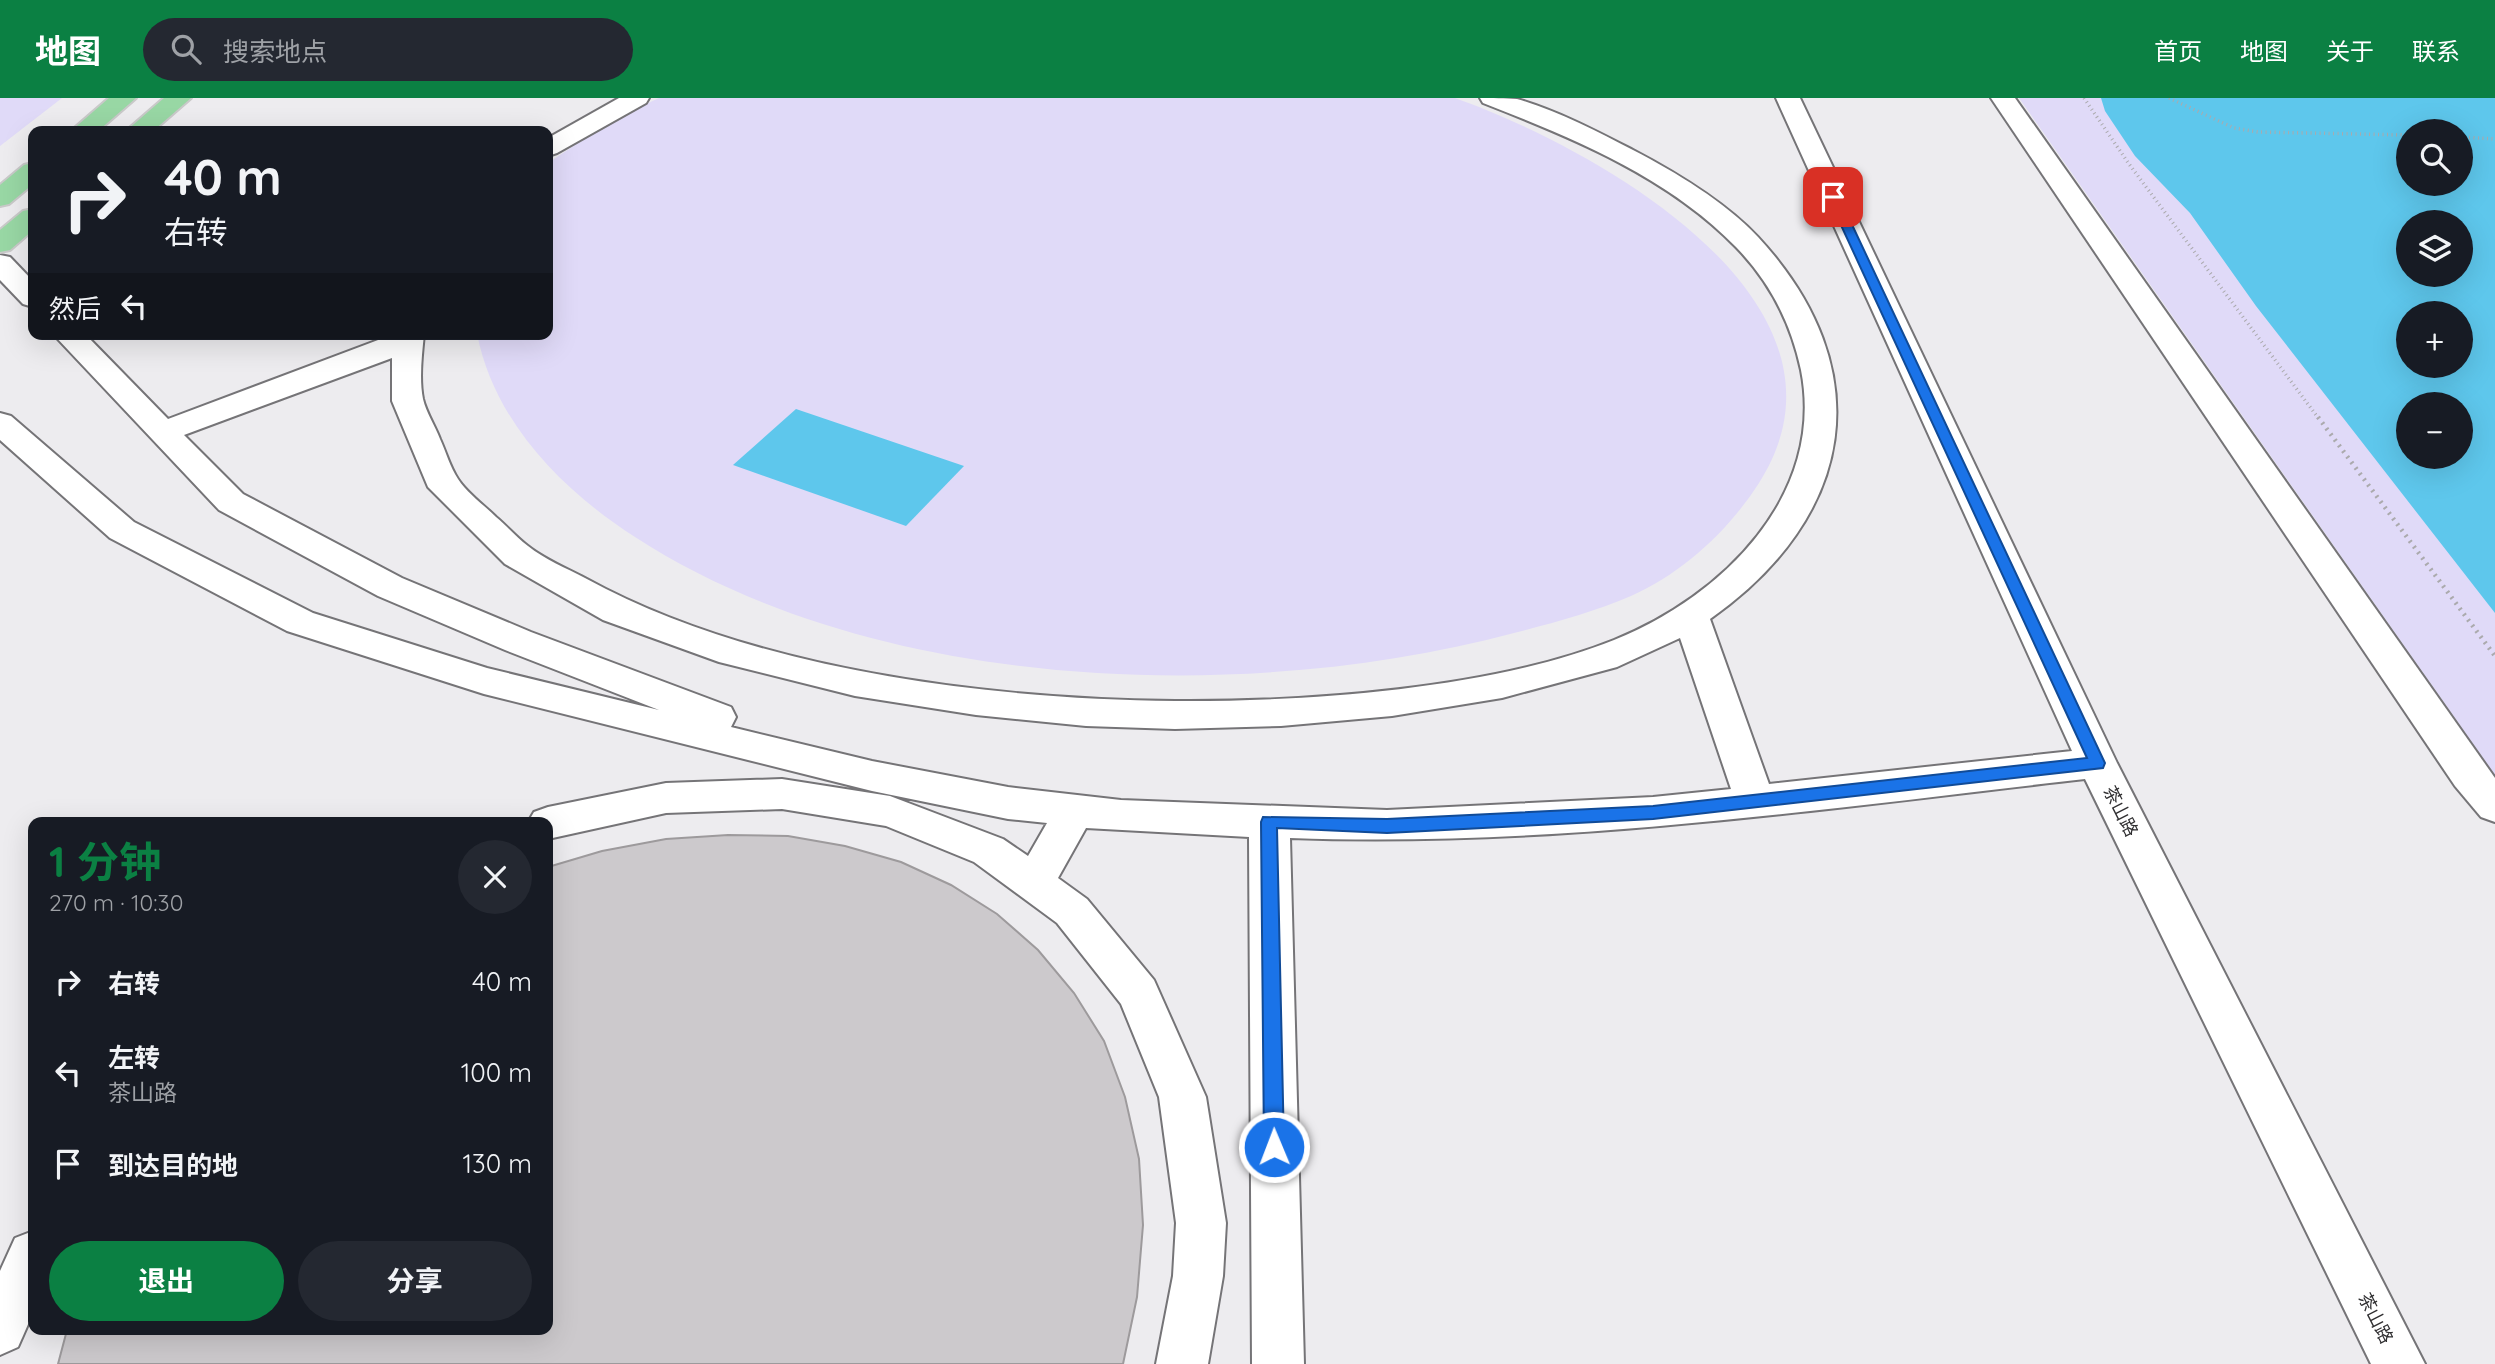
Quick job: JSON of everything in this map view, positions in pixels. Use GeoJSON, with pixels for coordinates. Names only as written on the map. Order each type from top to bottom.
{"type":"FeatureCollection","features":[{"type":"Feature","properties":{"kind":"main road"},"geometry":{"type":"LineString","coordinates":[[89,126],[124,98]]}},
{"type":"Feature","properties":{"kind":"main road"},"geometry":{"type":"LineString","coordinates":[[144,126],[179,98]]}},
{"type":"Feature","properties":{"kind":"main road"},"geometry":{"type":"LineString","coordinates":[[0,198],[28,175]]}},
{"type":"Feature","properties":{"kind":"main road"},"geometry":{"type":"LineString","coordinates":[[0,244],[28,221]]}},
{"type":"Feature","properties":{"kind":"street"},"geometry":{"type":"LineString","coordinates":[[553,145],[637,98]]}},
{"type":"Feature","properties":{"kind":"street","name":"茶山路"},"geometry":{"type":"LineString","coordinates":[[1788,98],[2097,763],[2399,1364]]}},
{"type":"Feature","properties":{"kind":"street"},"geometry":{"type":"LineString","coordinates":[[2003,98],[2469,775],[2495,806]]}},
{"type":"Feature","properties":{"kind":"street"},"geometry":{"type":"LineString","coordinates":[[409,340],[406,366],[408,402],[419,439],[438,474],[464,509],[500,542],[544,573],[596,600],[663,629],[737,654],[903,693],[1084,713],[1175,715],[1279,712],[1443,694],[1527,677],[1607,657],[1690,614],[1725,589],[1777,536],[1809,480],[1819,445],[1823,411],[1820,377],[1812,344],[1799,313],[1761,257],[1708,208],[1656,173],[1610,149],[1496,99]]}},
{"type":"Feature","properties":{"kind":"street"},"geometry":{"type":"LineString","coordinates":[[0,263],[28,293]]}},
{"type":"Feature","properties":{"kind":"street"},"geometry":{"type":"LineString","coordinates":[[74,340],[231,502],[390,587],[864,789],[895,811],[950,830],[1002,857],[1036,880],[1091,929],[1128,975],[1159,1028],[1181,1088],[1196,1153],[1201,1225],[1195,1303],[1182,1364]]}},
{"type":"Feature","properties":{"kind":"street"},"geometry":{"type":"LineString","coordinates":[[163,432],[404,340]]}},
{"type":"Feature","properties":{"kind":"street"},"geometry":{"type":"LineString","coordinates":[[0,423],[122,530],[300,622],[484,681],[864,789]]}},
{"type":"Feature","properties":{"kind":"street"},"geometry":{"type":"LineString","coordinates":[[1690,614],[1755,802]]}},
{"type":"Feature","properties":{"kind":"street"},"geometry":{"type":"LineString","coordinates":[[553,822],[649,798],[714,791],[864,789],[1122,816],[1387,826],[1653,813],[2097,763]]}},
{"type":"Feature","properties":{"kind":"street"},"geometry":{"type":"LineString","coordinates":[[1036,880],[1075,810]]}},
{"type":"Feature","properties":{"kind":"street"},"geometry":{"type":"LineString","coordinates":[[1269,822],[1278,1364]]}},
{"type":"Feature","properties":{"kind":"street"},"geometry":{"type":"LineString","coordinates":[[0,1329],[28,1266]]}},
{"type":"Feature","properties":{"kind":"path"},"geometry":{"type":"LineString","coordinates":[[2084,98],[2129,164],[2495,656]]}},
{"type":"Feature","properties":{"kind":"path"},"geometry":{"type":"LineString","coordinates":[[2169,98],[2234,128],[2295,133],[2396,135]]}},
{"type":"Feature","properties":{"kind":"path"},"geometry":{"type":"LineString","coordinates":[[2473,138],[2495,139]]}},
{"type":"Feature","properties":{"kind":"shaded area"},"geometry":{"type":"Polygon","coordinates":[[[0,98],[62,98],[0,146],[0,98]]]}},
{"type":"Feature","properties":{"kind":"shaded area"},"geometry":{"type":"Polygon","coordinates":[[[659,98],[1455,98],[1512,121],[1576,153],[1642,193],[1702,240],[1750,294],[1780,353],[1785,416],[1759,483],[1734,517],[1686,563],[1650,586],[1617,602],[1514,633],[1409,656],[1297,670],[1181,675],[1064,670],[948,655],[836,628],[731,589],[635,537],[582,498],[558,476],[535,451],[499,397],[479,340],[553,340],[553,160],[614,119],[659,98]]]}},
{"type":"Feature","properties":{"kind":"shaded area"},"geometry":{"type":"Polygon","coordinates":[[[2019,98],[2495,98],[2495,775],[2019,98]]]}},
{"type":"Feature","properties":{"kind":"water"},"geometry":{"type":"Polygon","coordinates":[[[2101,98],[2495,98],[2495,613],[2256,306],[2190,213],[2135,156],[2105,111],[2101,98]]]}},
{"type":"Feature","properties":{"kind":"water"},"geometry":{"type":"Polygon","coordinates":[[[796,409],[964,466],[906,526],[733,465],[796,409]]]}},
{"type":"Feature","properties":{"kind":"building"},"geometry":{"type":"Polygon","coordinates":[[[728,835],[788,836],[845,846],[901,862],[951,885],[997,914],[1038,950],[1074,993],[1104,1041],[1125,1097],[1139,1159],[1143,1225],[1137,1297],[1123,1364],[58,1364],[66,1335],[553,1335],[553,866],[602,851],[666,839],[728,835]]]}},
{"type":"Feature","properties":{"kind":"route"},"geometry":{"type":"LineString","coordinates":[[1274,1147],[1269,822],[1387,826],[1653,813],[2097,763],[1833,197]]}}]}
